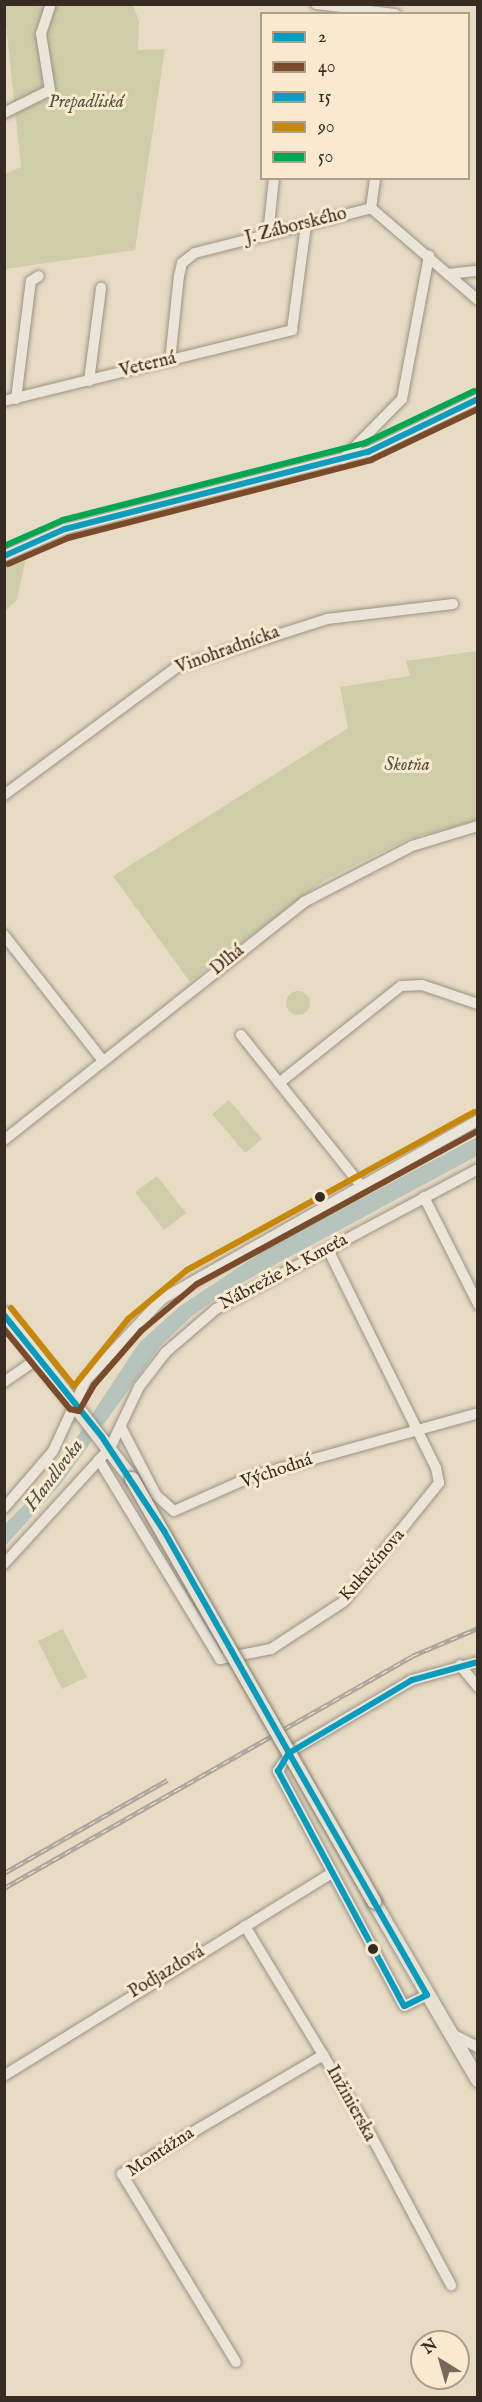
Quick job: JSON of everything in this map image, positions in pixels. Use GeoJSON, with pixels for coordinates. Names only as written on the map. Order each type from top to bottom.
{"type":"FeatureCollection","features":[{"type":"Feature","properties":{"kind":"main road"},"geometry":{"type":"LineString","coordinates":[[4,1314],[86,1415],[128,1474],[445,2027],[472,2062],[477,2080]]}},
{"type":"Feature","properties":{"kind":"main road"},"geometry":{"type":"LineString","coordinates":[[472,2062],[477,2092]]}},
{"type":"Feature","properties":{"kind":"street"},"geometry":{"type":"LineString","coordinates":[[4,112],[50,90],[41,34],[51,4]]}},
{"type":"Feature","properties":{"kind":"street"},"geometry":{"type":"LineString","coordinates":[[316,4],[379,12]]}},
{"type":"Feature","properties":{"kind":"street"},"geometry":{"type":"LineString","coordinates":[[268,235],[274,180]]}},
{"type":"Feature","properties":{"kind":"street"},"geometry":{"type":"LineString","coordinates":[[371,208],[375,180]]}},
{"type":"Feature","properties":{"kind":"street","name":"J. Záborského"},"geometry":{"type":"LineString","coordinates":[[170,361],[182,263],[195,253],[371,208],[477,300]]}},
{"type":"Feature","properties":{"kind":"street","name":"Veterná"},"geometry":{"type":"LineString","coordinates":[[4,402],[292,330],[306,225]]}},
{"type":"Feature","properties":{"kind":"street"},"geometry":{"type":"LineString","coordinates":[[343,459],[402,399],[429,256]]}},
{"type":"Feature","properties":{"kind":"street"},"geometry":{"type":"LineString","coordinates":[[448,274],[477,271]]}},
{"type":"Feature","properties":{"kind":"street"},"geometry":{"type":"LineString","coordinates":[[16,399],[31,280],[39,276]]}},
{"type":"Feature","properties":{"kind":"street"},"geometry":{"type":"LineString","coordinates":[[89,381],[101,288]]}},
{"type":"Feature","properties":{"kind":"street"},"geometry":{"type":"LineString","coordinates":[[4,556],[65,529],[343,459],[419,432],[477,399]]}},
{"type":"Feature","properties":{"kind":"street","name":"Vinohradnícka"},"geometry":{"type":"LineString","coordinates":[[4,795],[177,667],[327,619],[453,604]]}},
{"type":"Feature","properties":{"kind":"street","name":"Dlhá"},"geometry":{"type":"LineString","coordinates":[[4,1140],[326,888],[422,841],[477,826]]}},
{"type":"Feature","properties":{"kind":"street"},"geometry":{"type":"LineString","coordinates":[[4,935],[103,1061]]}},
{"type":"Feature","properties":{"kind":"street"},"geometry":{"type":"LineString","coordinates":[[279,1083],[401,986],[423,985],[477,1004]]}},
{"type":"Feature","properties":{"kind":"street"},"geometry":{"type":"LineString","coordinates":[[241,1035],[360,1184]]}},
{"type":"Feature","properties":{"kind":"street"},"geometry":{"type":"LineString","coordinates":[[4,1508],[46,1461],[86,1380],[162,1299],[360,1184],[477,1120]]}},
{"type":"Feature","properties":{"kind":"street","name":"Nábrežie A. Kmeťa"},"geometry":{"type":"LineString","coordinates":[[4,1564],[99,1460],[106,1442],[122,1429],[139,1387],[186,1334],[216,1309],[477,1169]]}},
{"type":"Feature","properties":{"kind":"street"},"geometry":{"type":"LineString","coordinates":[[424,1197],[477,1304]]}},
{"type":"Feature","properties":{"kind":"street"},"geometry":{"type":"LineString","coordinates":[[328,1249],[416,1429]]}},
{"type":"Feature","properties":{"kind":"street"},"geometry":{"type":"LineString","coordinates":[[4,1382],[40,1358]]}},
{"type":"Feature","properties":{"kind":"street","name":"Východná"},"geometry":{"type":"LineString","coordinates":[[122,1429],[138,1464],[165,1507],[185,1510],[254,1476],[477,1413]]}},
{"type":"Feature","properties":{"kind":"street","name":"Kukučínova"},"geometry":{"type":"LineString","coordinates":[[99,1460],[220,1659],[251,1656],[343,1602],[433,1495],[439,1483],[436,1468],[416,1429]]}},
{"type":"Feature","properties":{"kind":"street"},"geometry":{"type":"LineString","coordinates":[[128,1474],[138,1464]]}},
{"type":"Feature","properties":{"kind":"street"},"geometry":{"type":"LineString","coordinates":[[427,1995],[404,2006],[280,1783],[278,1771],[284,1758],[412,1680],[477,1662]]}},
{"type":"Feature","properties":{"kind":"street"},"geometry":{"type":"LineString","coordinates":[[460,1665],[477,1687]]}},
{"type":"Feature","properties":{"kind":"street","name":"Podjazdová"},"geometry":{"type":"LineString","coordinates":[[5,2075],[331,1874]]}},
{"type":"Feature","properties":{"kind":"street","name":"Inžinierska"},"geometry":{"type":"LineString","coordinates":[[245,1926],[323,2055],[451,2285]]}},
{"type":"Feature","properties":{"kind":"street"},"geometry":{"type":"LineString","coordinates":[[445,2027],[477,2047]]}},
{"type":"Feature","properties":{"kind":"street","name":"Montážna"},"geometry":{"type":"LineString","coordinates":[[236,2362],[122,2174],[323,2055]]}},
{"type":"Feature","properties":{"kind":"green space","name":"Prepadliská"},"geometry":{"type":"Polygon","coordinates":[[[4,5],[133,5],[139,21],[138,50],[165,49],[135,250],[6,269],[5,174],[21,167],[4,5]]]}},
{"type":"Feature","properties":{"kind":"green space"},"geometry":{"type":"Polygon","coordinates":[[[26,557],[17,600],[5,611],[5,563],[26,557]]]}},
{"type":"Feature","properties":{"kind":"green space","name":"Skotňa"},"geometry":{"type":"Polygon","coordinates":[[[477,651],[477,820],[406,840],[323,881],[190,982],[113,876],[348,728],[340,687],[410,676],[406,661],[477,651]]]}},
{"type":"Feature","properties":{"kind":"green space"},"geometry":{"type":"Polygon","coordinates":[[[298,991],[303,992],[309,998],[309,1008],[303,1014],[298,1015],[293,1014],[287,1008],[286,1003],[287,998],[293,992],[298,991]]]}},
{"type":"Feature","properties":{"kind":"green space"},"geometry":{"type":"Polygon","coordinates":[[[229,1100],[262,1139],[245,1153],[212,1114],[229,1100]]]}},
{"type":"Feature","properties":{"kind":"green space"},"geometry":{"type":"Polygon","coordinates":[[[157,1176],[186,1213],[164,1230],[135,1192],[157,1176]]]}},
{"type":"Feature","properties":{"kind":"green space"},"geometry":{"type":"Polygon","coordinates":[[[63,1629],[87,1677],[62,1689],[38,1641],[63,1629]]]}},
{"type":"Feature","properties":{"kind":"water","name":"Handlovka"},"geometry":{"type":"Polygon","coordinates":[[[477,1137],[477,1156],[228,1290],[192,1316],[160,1346],[60,1485],[5,1546],[4,1525],[48,1481],[139,1343],[180,1306],[268,1248],[477,1137]]]}},
{"type":"Feature","properties":{"kind":"railway"},"geometry":{"type":"LineString","coordinates":[[4,1888],[412,1656],[478,1628]]}},
{"type":"Feature","properties":{"kind":"railway"},"geometry":{"type":"LineString","coordinates":[[4,1873],[167,1780]]}},
{"type":"Feature","properties":{"kind":"transit line","name":"50"},"geometry":{"type":"LineString","coordinates":[[4,546],[63,520],[365,443],[474,391]]}},
{"type":"Feature","properties":{"kind":"transit line","name":"15"},"geometry":{"type":"LineString","coordinates":[[4,556],[65,529],[368,452],[478,399]]}},
{"type":"Feature","properties":{"kind":"transit line","name":"40"},"geometry":{"type":"LineString","coordinates":[[8,564],[68,538],[371,460],[478,409]]}},
{"type":"Feature","properties":{"kind":"transit line","name":"90"},"geometry":{"type":"LineString","coordinates":[[11,1308],[74,1386],[128,1319],[187,1270],[474,1112]]}},
{"type":"Feature","properties":{"kind":"transit line","name":"40"},"geometry":{"type":"LineString","coordinates":[[4,1329],[70,1409],[79,1411],[94,1385],[141,1331],[197,1284],[478,1131]]}},
{"type":"Feature","properties":{"kind":"transit line","name":"2"},"geometry":{"type":"LineString","coordinates":[[4,1315],[102,1437],[164,1531],[289,1753]]}},
{"type":"Feature","properties":{"kind":"transit line","name":"2"},"geometry":{"type":"LineString","coordinates":[[289,1753],[412,1680],[478,1662]]}},
{"type":"Feature","properties":{"kind":"transit line","name":"2"},"geometry":{"type":"LineString","coordinates":[[289,1753],[374,1902],[427,1995],[404,2006],[278,1771],[289,1753]]}}]}
